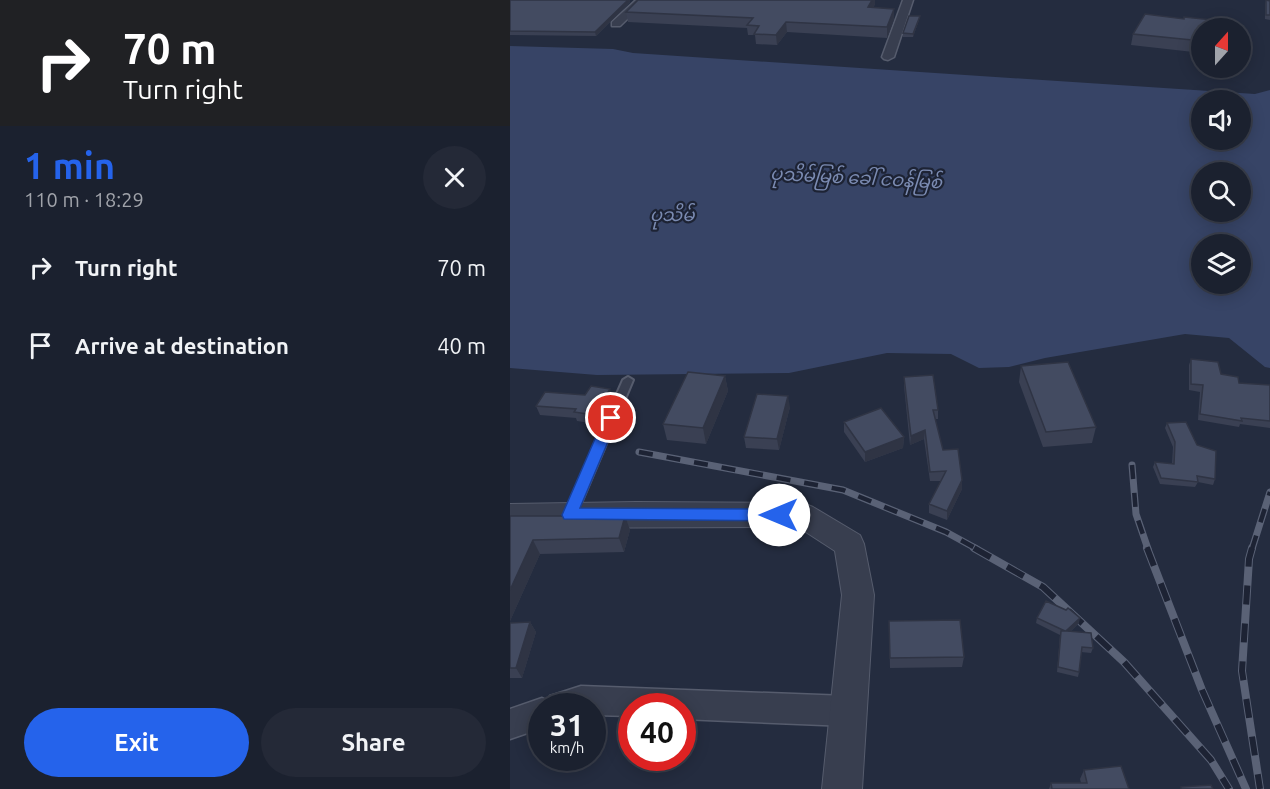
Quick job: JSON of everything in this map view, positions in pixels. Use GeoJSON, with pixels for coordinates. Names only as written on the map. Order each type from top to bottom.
{"type":"FeatureCollection","features":[{"type":"Feature","properties":{"kind":"street"},"geometry":{"type":"LineString","coordinates":[[616,24],[642,0]]}},
{"type":"Feature","properties":{"kind":"street"},"geometry":{"type":"LineString","coordinates":[[888,57],[908,0]]}},
{"type":"Feature","properties":{"kind":"street"},"geometry":{"type":"LineString","coordinates":[[510,516],[803,515],[849,544],[858,595],[847,711],[847,752],[842,789]]}},
{"type":"Feature","properties":{"kind":"street"},"geometry":{"type":"LineString","coordinates":[[606,701],[847,711]]}},
{"type":"Feature","properties":{"kind":"street"},"geometry":{"type":"LineString","coordinates":[[510,724],[528,718]]}},
{"type":"Feature","properties":{"kind":"lane"},"geometry":{"type":"LineString","coordinates":[[570,515],[628,380]]}},
{"type":"Feature","properties":{"kind":"water","name":"ပုသိမ်"},"geometry":{"type":"Polygon","coordinates":[[[510,46],[613,49],[633,53],[1194,90],[1191,90],[1191,150],[1251,150],[1251,94],[1270,90],[1270,368],[1265,367],[1229,338],[1185,334],[1045,358],[1009,367],[979,368],[951,354],[887,353],[789,373],[597,375],[510,368],[510,46]]]}},
{"type":"Feature","properties":{"kind":"building"},"geometry":{"type":"Polygon","coordinates":[[[510,0],[628,0],[595,32],[510,31],[510,0]]]}},
{"type":"Feature","properties":{"kind":"building"},"geometry":{"type":"Polygon","coordinates":[[[638,0],[872,0],[868,7],[894,9],[887,27],[786,22],[776,35],[754,34],[759,26],[747,25],[753,18],[626,12],[638,0]]]}},
{"type":"Feature","properties":{"kind":"building"},"geometry":{"type":"Polygon","coordinates":[[[1266,0],[1270,1],[1270,15],[1266,15],[1266,0]]]}},
{"type":"Feature","properties":{"kind":"building"},"geometry":{"type":"Polygon","coordinates":[[[1145,14],[1194,18],[1191,18],[1191,40],[1133,34],[1145,14]]]}},
{"type":"Feature","properties":{"kind":"building"},"geometry":{"type":"Polygon","coordinates":[[[909,16],[920,16],[913,34],[903,33],[909,16]]]}},
{"type":"Feature","properties":{"kind":"building"},"geometry":{"type":"Polygon","coordinates":[[[1191,359],[1218,362],[1221,374],[1238,377],[1239,383],[1270,385],[1270,421],[1241,418],[1242,421],[1200,414],[1203,385],[1191,384],[1191,359]]]}},
{"type":"Feature","properties":{"kind":"building"},"geometry":{"type":"Polygon","coordinates":[[[1068,362],[1096,427],[1046,432],[1021,366],[1068,362]]]}},
{"type":"Feature","properties":{"kind":"building"},"geometry":{"type":"Polygon","coordinates":[[[688,372],[725,376],[703,428],[663,424],[688,372]]]}},
{"type":"Feature","properties":{"kind":"building"},"geometry":{"type":"Polygon","coordinates":[[[933,375],[938,410],[933,410],[943,450],[958,449],[962,480],[947,511],[929,504],[946,471],[930,472],[925,430],[911,436],[904,377],[933,375]]]}},
{"type":"Feature","properties":{"kind":"building"},"geometry":{"type":"Polygon","coordinates":[[[591,386],[610,389],[594,415],[574,412],[576,409],[536,406],[545,392],[585,395],[591,386]]]}},
{"type":"Feature","properties":{"kind":"building"},"geometry":{"type":"Polygon","coordinates":[[[757,394],[788,396],[777,439],[744,437],[757,394]]]}},
{"type":"Feature","properties":{"kind":"building"},"geometry":{"type":"Polygon","coordinates":[[[881,408],[904,437],[865,452],[844,422],[881,408]]]}},
{"type":"Feature","properties":{"kind":"building"},"geometry":{"type":"Polygon","coordinates":[[[1186,422],[1197,445],[1216,451],[1215,479],[1197,476],[1198,482],[1161,478],[1155,462],[1174,464],[1175,442],[1167,423],[1186,422]]]}},
{"type":"Feature","properties":{"kind":"building"},"geometry":{"type":"Polygon","coordinates":[[[510,516],[625,516],[619,538],[533,540],[510,590],[510,516]]]}},
{"type":"Feature","properties":{"kind":"building"},"geometry":{"type":"Polygon","coordinates":[[[1046,601],[1066,610],[1068,608],[1080,618],[1066,631],[1091,633],[1093,648],[1082,647],[1079,672],[1058,667],[1061,631],[1065,631],[1037,618],[1046,601]]]}},
{"type":"Feature","properties":{"kind":"building"},"geometry":{"type":"Polygon","coordinates":[[[960,620],[964,657],[890,658],[889,621],[960,620]]]}},
{"type":"Feature","properties":{"kind":"building"},"geometry":{"type":"Polygon","coordinates":[[[530,622],[516,668],[510,668],[510,623],[530,622]]]}},
{"type":"Feature","properties":{"kind":"building"},"geometry":{"type":"Polygon","coordinates":[[[1121,766],[1129,789],[1052,789],[1051,783],[1087,783],[1084,770],[1121,766]]]}},
{"type":"Feature","properties":{"kind":"building"},"geometry":{"type":"Polygon","coordinates":[[[1211,785],[1213,789],[1181,789],[1181,787],[1211,785]]]}},
{"type":"Feature","properties":{"kind":"railway"},"geometry":{"type":"LineString","coordinates":[[639,452],[843,490],[946,532],[977,549]]}},
{"type":"Feature","properties":{"kind":"railway"},"geometry":{"type":"LineString","coordinates":[[1132,465],[1136,514],[1148,549]]}},
{"type":"Feature","properties":{"kind":"railway"},"geometry":{"type":"LineString","coordinates":[[1252,549],[1270,492]]}},
{"type":"Feature","properties":{"kind":"railway"},"geometry":{"type":"LineString","coordinates":[[974,548],[1043,587],[1124,662],[1211,760],[1229,789]]}},
{"type":"Feature","properties":{"kind":"railway"},"geometry":{"type":"LineString","coordinates":[[1147,548],[1202,690],[1246,789]]}},
{"type":"Feature","properties":{"kind":"railway"},"geometry":{"type":"LineString","coordinates":[[1252,548],[1249,559],[1242,671],[1260,789]]}},
{"type":"Feature","properties":{"kind":"route"},"geometry":{"type":"LineString","coordinates":[[611,418],[570,515],[779,515]]}},
{"type":"Feature","properties":{"kind":"water label","name":"ပုသိမ်မြစ် ခေါ် ငဝန်မြစ်"},"geometry":{"type":"Point","coordinates":[856,178]}}]}
